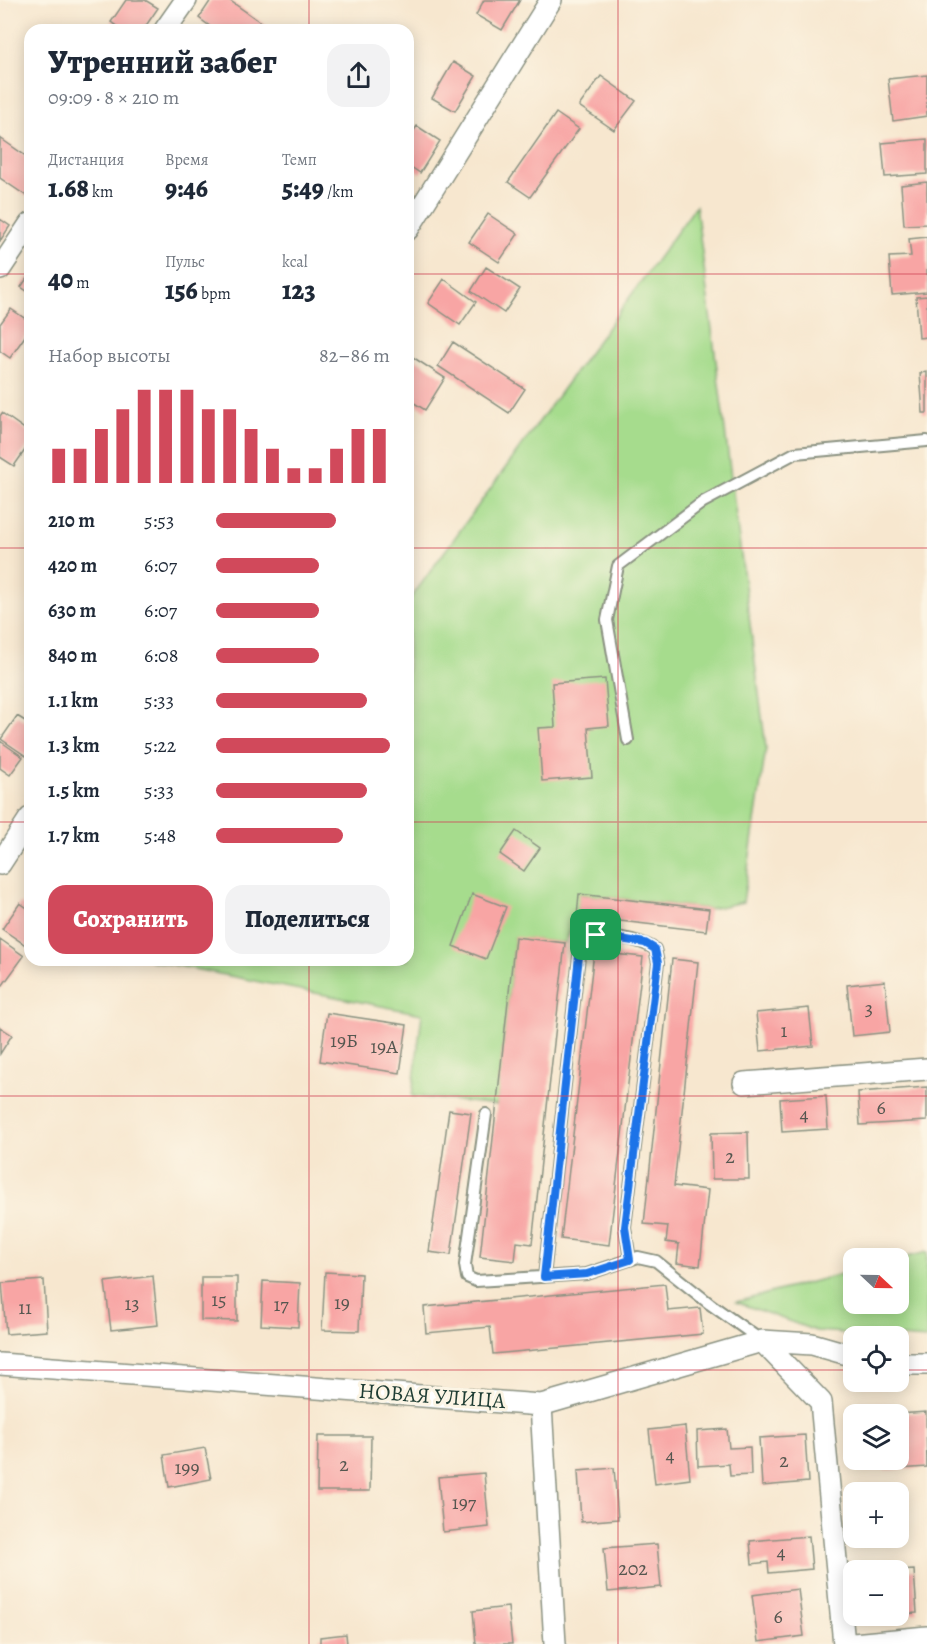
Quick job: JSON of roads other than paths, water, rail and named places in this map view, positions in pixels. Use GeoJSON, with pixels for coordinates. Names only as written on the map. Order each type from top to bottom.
{"type":"FeatureCollection","features":[{"type":"Feature","properties":{"kind":"street"},"geometry":{"type":"LineString","coordinates":[[169,24],[186,0]]}},
{"type":"Feature","properties":{"kind":"street"},"geometry":{"type":"LineString","coordinates":[[414,219],[551,0]]}},
{"type":"Feature","properties":{"kind":"street"},"geometry":{"type":"LineString","coordinates":[[0,269],[24,233]]}},
{"type":"Feature","properties":{"kind":"street"},"geometry":{"type":"LineString","coordinates":[[0,864],[24,827]]}},
{"type":"Feature","properties":{"kind":"street"},"geometry":{"type":"LineString","coordinates":[[744,1083],[927,1069]]}},
{"type":"Feature","properties":{"kind":"street"},"geometry":{"type":"LineString","coordinates":[[762,1341],[821,1402],[844,1644]]}},
{"type":"Feature","properties":{"kind":"street","name":"НОВАЯ УЛИЦА"},"geometry":{"type":"LineString","coordinates":[[0,1364],[541,1405],[762,1341],[812,1344],[843,1353]]}},
{"type":"Feature","properties":{"kind":"street"},"geometry":{"type":"LineString","coordinates":[[909,1364],[927,1364]]}},
{"type":"Feature","properties":{"kind":"street"},"geometry":{"type":"LineString","coordinates":[[541,1405],[555,1644]]}},
{"type":"Feature","properties":{"kind":"street"},"geometry":{"type":"LineString","coordinates":[[853,1644],[927,1637]]}},
{"type":"Feature","properties":{"kind":"lane"},"geometry":{"type":"LineString","coordinates":[[628,740],[607,620],[618,567],[703,502],[795,453],[927,441]]}},
{"type":"Feature","properties":{"kind":"lane"},"geometry":{"type":"LineString","coordinates":[[544,1277],[580,947],[584,939],[596,935],[645,943],[655,949],[658,963],[625,1227],[630,1260]]}},
{"type":"Feature","properties":{"kind":"lane"},"geometry":{"type":"LineString","coordinates":[[486,1114],[465,1265],[467,1277],[476,1281],[587,1274],[638,1257],[656,1261],[762,1341]]}}]}
